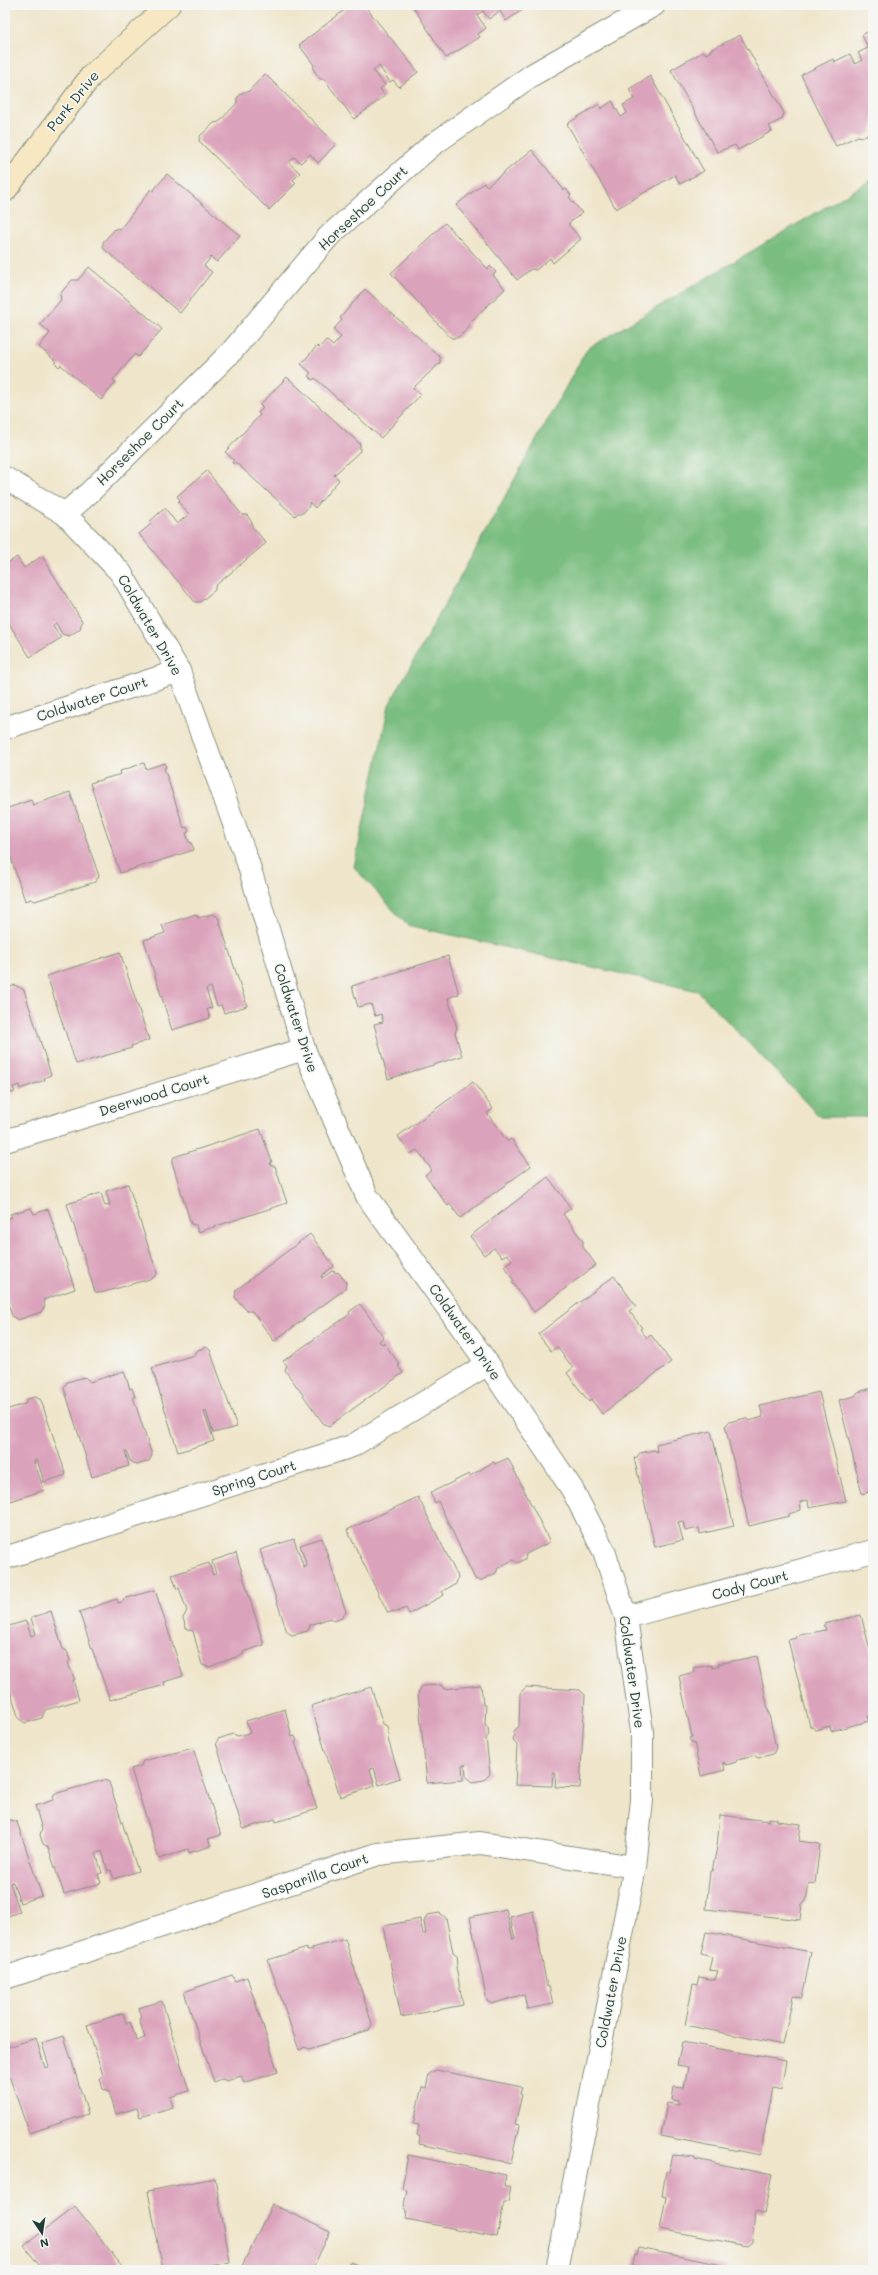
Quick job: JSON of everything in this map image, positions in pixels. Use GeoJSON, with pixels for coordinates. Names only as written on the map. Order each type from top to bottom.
{"type":"FeatureCollection","features":[{"type":"Feature","properties":{"kind":"street","name":"Park Drive"},"geometry":{"type":"LineString","coordinates":[[5,190],[91,76],[169,5]]}},
{"type":"Feature","properties":{"kind":"street","name":"Horseshoe Court"},"geometry":{"type":"LineString","coordinates":[[65,514],[90,492],[232,351],[329,236],[431,146],[532,75],[654,5]]}},
{"type":"Feature","properties":{"kind":"street","name":"Coldwater Drive"},"geometry":{"type":"LineString","coordinates":[[5,478],[65,514],[121,573],[179,670],[248,863],[304,1049],[367,1196],[488,1364],[572,1489],[604,1551],[626,1617],[642,1732],[642,1800],[635,1867],[557,2270]]}},
{"type":"Feature","properties":{"kind":"street","name":"Coldwater Court"},"geometry":{"type":"LineString","coordinates":[[5,728],[179,670]]}},
{"type":"Feature","properties":{"kind":"street","name":"Deerwood Court"},"geometry":{"type":"LineString","coordinates":[[5,1141],[304,1049]]}},
{"type":"Feature","properties":{"kind":"street","name":"Spring Court"},"geometry":{"type":"LineString","coordinates":[[5,1558],[352,1446],[488,1364]]}},
{"type":"Feature","properties":{"kind":"street","name":"Cody Court"},"geometry":{"type":"LineString","coordinates":[[626,1617],[873,1551]]}},
{"type":"Feature","properties":{"kind":"street","name":"Sasparilla Court"},"geometry":{"type":"LineString","coordinates":[[5,1978],[378,1854],[480,1843],[635,1867]]}},
{"type":"Feature","properties":{"kind":"green space"},"geometry":{"type":"Polygon","coordinates":[[[873,179],[873,1117],[820,1117],[698,991],[407,925],[354,867],[389,705],[587,349],[873,179]]]}},
{"type":"Feature","properties":{"kind":"building"},"geometry":{"type":"Polygon","coordinates":[[[351,5],[364,5],[418,72],[399,87],[393,80],[390,82],[379,66],[373,71],[385,85],[380,89],[385,96],[354,119],[324,79],[320,79],[313,69],[314,65],[299,45],[351,5]]]}},
{"type":"Feature","properties":{"kind":"building"},"geometry":{"type":"Polygon","coordinates":[[[412,5],[526,5],[527,7],[506,21],[500,11],[489,19],[483,11],[477,15],[486,28],[478,34],[480,37],[446,58],[412,5]]]}},
{"type":"Feature","properties":{"kind":"building"},"geometry":{"type":"Polygon","coordinates":[[[873,29],[873,130],[872,128],[871,133],[862,137],[858,136],[836,146],[801,75],[833,59],[834,62],[850,54],[855,64],[862,60],[858,53],[868,48],[862,35],[873,29]]]}},
{"type":"Feature","properties":{"kind":"building"},"geometry":{"type":"Polygon","coordinates":[[[740,35],[784,113],[782,119],[769,126],[772,131],[738,150],[735,145],[717,152],[671,70],[704,51],[706,54],[711,51],[710,50],[740,35]]]}},
{"type":"Feature","properties":{"kind":"building"},"geometry":{"type":"Polygon","coordinates":[[[265,74],[336,144],[318,163],[310,154],[301,163],[294,157],[289,163],[300,173],[293,180],[296,183],[269,210],[199,141],[200,136],[214,123],[219,122],[237,103],[237,98],[243,92],[248,92],[265,74]]]}},
{"type":"Feature","properties":{"kind":"building"},"geometry":{"type":"Polygon","coordinates":[[[650,76],[704,171],[680,184],[675,175],[616,209],[567,124],[599,104],[601,109],[612,101],[621,117],[627,113],[623,105],[634,99],[629,89],[650,76]]]}},
{"type":"Feature","properties":{"kind":"building"},"geometry":{"type":"Polygon","coordinates":[[[532,150],[564,190],[566,189],[571,195],[569,197],[582,213],[568,224],[581,239],[553,263],[550,258],[536,270],[531,269],[517,280],[456,205],[484,183],[487,186],[532,150]]]}},
{"type":"Feature","properties":{"kind":"building"},"geometry":{"type":"Polygon","coordinates":[[[167,174],[240,236],[217,262],[211,257],[204,266],[212,272],[180,313],[103,248],[103,242],[115,229],[121,228],[151,189],[153,191],[167,174]]]}},
{"type":"Feature","properties":{"kind":"building"},"geometry":{"type":"Polygon","coordinates":[[[445,223],[488,269],[490,266],[496,272],[493,275],[505,289],[469,323],[469,328],[457,338],[451,338],[391,273],[445,223]]]}},
{"type":"Feature","properties":{"kind":"building"},"geometry":{"type":"Polygon","coordinates":[[[89,267],[162,329],[138,357],[135,354],[113,380],[116,382],[101,400],[61,365],[59,367],[55,363],[57,362],[39,347],[50,333],[40,324],[61,300],[60,294],[72,280],[78,280],[89,267]]]}},
{"type":"Feature","properties":{"kind":"building"},"geometry":{"type":"Polygon","coordinates":[[[365,289],[440,357],[440,363],[413,388],[421,394],[381,438],[315,378],[313,380],[308,376],[311,373],[301,364],[317,346],[319,348],[326,340],[333,346],[341,337],[333,330],[342,320],[340,318],[365,289]]]}},
{"type":"Feature","properties":{"kind":"building"},"geometry":{"type":"Polygon","coordinates":[[[287,377],[360,444],[360,451],[334,475],[339,480],[315,508],[309,502],[309,506],[303,513],[298,513],[295,516],[235,462],[233,464],[232,462],[234,460],[225,452],[260,415],[258,413],[263,408],[260,405],[287,377]]]}},
{"type":"Feature","properties":{"kind":"building"},"geometry":{"type":"Polygon","coordinates":[[[207,471],[242,515],[247,515],[252,523],[252,526],[266,543],[215,586],[215,590],[200,602],[195,602],[139,534],[151,524],[149,522],[165,508],[177,524],[189,514],[178,502],[180,500],[177,496],[207,471]]]}},
{"type":"Feature","properties":{"kind":"building"},"geometry":{"type":"Polygon","coordinates":[[[42,556],[82,621],[80,629],[69,636],[62,634],[56,623],[53,625],[61,638],[30,657],[5,617],[5,565],[17,557],[24,568],[42,556]]]}},
{"type":"Feature","properties":{"kind":"building"},"geometry":{"type":"Polygon","coordinates":[[[144,763],[146,769],[165,763],[166,768],[164,768],[184,828],[187,827],[189,832],[186,833],[194,850],[120,873],[90,783],[121,774],[120,771],[144,763]]]}},
{"type":"Feature","properties":{"kind":"building"},"geometry":{"type":"Polygon","coordinates":[[[70,792],[99,876],[95,882],[35,901],[31,899],[25,901],[5,840],[5,809],[31,800],[33,805],[70,792]]]}},
{"type":"Feature","properties":{"kind":"building"},"geometry":{"type":"Polygon","coordinates":[[[196,914],[198,918],[213,914],[218,917],[247,1006],[224,1013],[221,1005],[217,1006],[211,987],[206,989],[212,1008],[207,1009],[210,1018],[172,1030],[144,940],[165,933],[162,925],[196,914]]]}},
{"type":"Feature","properties":{"kind":"building"},"geometry":{"type":"Polygon","coordinates":[[[120,952],[149,1040],[131,1046],[132,1048],[76,1064],[47,976],[120,952]]]}},
{"type":"Feature","properties":{"kind":"building"},"geometry":{"type":"Polygon","coordinates":[[[448,956],[459,994],[448,998],[457,1028],[455,1033],[462,1056],[388,1079],[374,1024],[383,1022],[381,1014],[375,1016],[371,1004],[358,1007],[352,986],[448,956]]]}},
{"type":"Feature","properties":{"kind":"building"},"geometry":{"type":"Polygon","coordinates":[[[15,985],[24,990],[51,1075],[44,1078],[45,1080],[20,1089],[19,1085],[13,1087],[15,1092],[5,1095],[5,989],[15,985]]]}},
{"type":"Feature","properties":{"kind":"building"},"geometry":{"type":"Polygon","coordinates":[[[473,1082],[493,1109],[487,1113],[507,1141],[511,1139],[531,1166],[460,1218],[450,1204],[448,1206],[425,1175],[432,1170],[417,1150],[410,1154],[398,1136],[473,1082]]]}},
{"type":"Feature","properties":{"kind":"building"},"geometry":{"type":"Polygon","coordinates":[[[260,1129],[272,1162],[270,1162],[271,1166],[275,1166],[287,1203],[198,1232],[196,1225],[191,1224],[172,1162],[174,1157],[260,1129]]]}},
{"type":"Feature","properties":{"kind":"building"},"geometry":{"type":"Polygon","coordinates":[[[548,1177],[571,1208],[563,1214],[583,1241],[583,1247],[596,1265],[534,1312],[512,1282],[514,1281],[504,1266],[512,1260],[507,1254],[502,1257],[494,1248],[484,1255],[470,1236],[548,1177]]]}},
{"type":"Feature","properties":{"kind":"building"},"geometry":{"type":"Polygon","coordinates":[[[128,1184],[157,1273],[153,1278],[101,1293],[95,1292],[67,1204],[101,1193],[105,1206],[110,1205],[106,1191],[128,1184]]]}},
{"type":"Feature","properties":{"kind":"building"},"geometry":{"type":"Polygon","coordinates":[[[31,1208],[34,1214],[48,1209],[75,1289],[43,1300],[45,1306],[41,1312],[18,1320],[12,1316],[5,1294],[5,1219],[12,1217],[10,1214],[31,1208]]]}},
{"type":"Feature","properties":{"kind":"building"},"geometry":{"type":"Polygon","coordinates":[[[310,1234],[334,1266],[321,1276],[322,1278],[332,1271],[339,1273],[346,1282],[345,1289],[274,1341],[252,1311],[247,1311],[235,1297],[236,1290],[310,1234]]]}},
{"type":"Feature","properties":{"kind":"building"},"geometry":{"type":"Polygon","coordinates":[[[614,1276],[636,1306],[629,1311],[642,1328],[640,1329],[647,1338],[651,1335],[671,1362],[602,1414],[591,1399],[589,1402],[567,1373],[573,1368],[557,1347],[551,1351],[538,1334],[614,1276]]]}},
{"type":"Feature","properties":{"kind":"building"},"geometry":{"type":"Polygon","coordinates":[[[360,1304],[384,1337],[379,1341],[382,1344],[384,1343],[400,1365],[398,1366],[403,1373],[329,1426],[323,1423],[285,1370],[287,1365],[283,1361],[350,1314],[349,1312],[360,1304]]]}},
{"type":"Feature","properties":{"kind":"building"},"geometry":{"type":"Polygon","coordinates":[[[206,1347],[210,1350],[237,1427],[213,1433],[206,1411],[204,1412],[214,1441],[178,1452],[152,1368],[194,1355],[196,1351],[206,1347]]]}},
{"type":"Feature","properties":{"kind":"building"},"geometry":{"type":"Polygon","coordinates":[[[124,1371],[130,1389],[132,1388],[135,1397],[133,1397],[152,1455],[149,1461],[137,1465],[130,1461],[127,1451],[125,1451],[129,1466],[92,1477],[64,1388],[67,1382],[85,1377],[90,1382],[124,1371]]]}},
{"type":"Feature","properties":{"kind":"building"},"geometry":{"type":"Polygon","coordinates":[[[873,1388],[873,1491],[862,1494],[839,1400],[855,1396],[858,1392],[873,1388]]]}},
{"type":"Feature","properties":{"kind":"building"},"geometry":{"type":"Polygon","coordinates":[[[819,1392],[846,1501],[809,1508],[808,1500],[800,1502],[801,1510],[789,1514],[789,1516],[749,1526],[725,1426],[729,1422],[746,1418],[749,1421],[763,1417],[760,1406],[819,1392]]]}},
{"type":"Feature","properties":{"kind":"building"},"geometry":{"type":"Polygon","coordinates":[[[36,1397],[41,1400],[66,1475],[44,1482],[37,1460],[34,1461],[44,1490],[8,1502],[5,1493],[5,1410],[25,1404],[27,1399],[36,1397]]]}},
{"type":"Feature","properties":{"kind":"building"},"geometry":{"type":"Polygon","coordinates":[[[711,1431],[734,1526],[700,1534],[699,1528],[685,1531],[683,1521],[678,1522],[683,1540],[655,1547],[634,1458],[640,1453],[654,1450],[657,1452],[656,1444],[711,1431]]]}},
{"type":"Feature","properties":{"kind":"building"},"geometry":{"type":"Polygon","coordinates":[[[508,1458],[550,1542],[526,1554],[525,1559],[517,1563],[513,1560],[498,1568],[496,1573],[480,1581],[475,1579],[438,1501],[435,1503],[430,1493],[469,1474],[470,1476],[493,1462],[495,1464],[508,1458]]]}},
{"type":"Feature","properties":{"kind":"building"},"geometry":{"type":"Polygon","coordinates":[[[418,1497],[458,1577],[456,1584],[442,1591],[444,1595],[409,1614],[406,1608],[397,1612],[393,1611],[388,1613],[347,1530],[418,1497]]]}},
{"type":"Feature","properties":{"kind":"building"},"geometry":{"type":"Polygon","coordinates":[[[322,1538],[346,1612],[342,1618],[334,1621],[330,1618],[310,1625],[308,1631],[292,1635],[287,1632],[260,1550],[294,1539],[304,1568],[307,1566],[300,1545],[322,1538]]]}},
{"type":"Feature","properties":{"kind":"building"},"geometry":{"type":"Polygon","coordinates":[[[236,1553],[264,1645],[243,1652],[244,1654],[209,1667],[202,1665],[193,1631],[186,1628],[183,1618],[187,1611],[179,1588],[177,1589],[172,1575],[209,1563],[213,1575],[216,1574],[212,1561],[236,1553]]]}},
{"type":"Feature","properties":{"kind":"building"},"geometry":{"type":"Polygon","coordinates":[[[155,1590],[183,1676],[164,1682],[165,1685],[110,1700],[79,1612],[117,1599],[118,1603],[124,1601],[123,1599],[155,1590]]]}},
{"type":"Feature","properties":{"kind":"building"},"geometry":{"type":"Polygon","coordinates":[[[51,1611],[63,1649],[67,1651],[70,1660],[68,1663],[75,1680],[73,1680],[79,1700],[45,1710],[42,1718],[25,1723],[19,1719],[5,1674],[5,1627],[26,1621],[31,1636],[36,1634],[31,1618],[51,1611]]]}},
{"type":"Feature","properties":{"kind":"building"},"geometry":{"type":"Polygon","coordinates":[[[861,1615],[873,1661],[873,1715],[868,1716],[869,1721],[831,1731],[830,1726],[816,1730],[810,1726],[788,1640],[796,1638],[795,1636],[826,1630],[824,1624],[861,1615]]]}},
{"type":"Feature","properties":{"kind":"building"},"geometry":{"type":"Polygon","coordinates":[[[757,1656],[776,1748],[773,1754],[758,1758],[754,1755],[738,1759],[736,1762],[727,1765],[723,1762],[725,1770],[701,1776],[694,1742],[691,1742],[689,1738],[692,1737],[679,1676],[694,1672],[693,1668],[712,1665],[712,1668],[719,1666],[718,1664],[757,1656]]]}},
{"type":"Feature","properties":{"kind":"building"},"geometry":{"type":"Polygon","coordinates":[[[441,1685],[444,1689],[481,1685],[483,1705],[486,1705],[485,1724],[488,1727],[489,1735],[486,1738],[490,1774],[484,1780],[472,1782],[466,1777],[465,1764],[462,1765],[463,1780],[427,1783],[418,1693],[422,1686],[441,1685]]]}},
{"type":"Feature","properties":{"kind":"building"},"geometry":{"type":"Polygon","coordinates":[[[371,1687],[383,1724],[387,1726],[389,1736],[388,1739],[400,1778],[379,1785],[374,1768],[370,1769],[375,1786],[340,1797],[311,1706],[371,1687]]]}},
{"type":"Feature","properties":{"kind":"building"},"geometry":{"type":"Polygon","coordinates":[[[526,1687],[580,1690],[585,1695],[580,1788],[555,1787],[556,1774],[553,1773],[552,1786],[515,1785],[517,1745],[513,1741],[514,1731],[519,1726],[520,1693],[526,1687]]]}},
{"type":"Feature","properties":{"kind":"building"},"geometry":{"type":"Polygon","coordinates":[[[285,1709],[292,1737],[295,1736],[297,1741],[295,1742],[317,1809],[276,1822],[275,1819],[243,1829],[216,1743],[218,1739],[233,1734],[238,1736],[250,1733],[246,1721],[285,1709]]]}},
{"type":"Feature","properties":{"kind":"building"},"geometry":{"type":"Polygon","coordinates":[[[193,1748],[221,1835],[208,1839],[211,1846],[189,1853],[188,1849],[159,1859],[131,1769],[141,1766],[143,1761],[193,1748]]]}},
{"type":"Feature","properties":{"kind":"building"},"geometry":{"type":"Polygon","coordinates":[[[104,1780],[109,1782],[138,1871],[114,1879],[111,1870],[108,1871],[102,1851],[96,1853],[102,1873],[98,1874],[101,1883],[64,1894],[48,1847],[43,1844],[40,1835],[42,1829],[35,1806],[53,1800],[54,1794],[104,1780]]]}},
{"type":"Feature","properties":{"kind":"building"},"geometry":{"type":"Polygon","coordinates":[[[720,1815],[769,1821],[769,1818],[777,1819],[777,1821],[801,1824],[799,1841],[820,1844],[815,1884],[809,1883],[806,1901],[802,1904],[800,1920],[706,1909],[710,1871],[712,1871],[717,1847],[720,1815]]]}},
{"type":"Feature","properties":{"kind":"building"},"geometry":{"type":"Polygon","coordinates":[[[11,1820],[17,1822],[42,1896],[20,1903],[13,1882],[10,1883],[20,1912],[5,1917],[5,1822],[11,1820]]]}},
{"type":"Feature","properties":{"kind":"building"},"geometry":{"type":"Polygon","coordinates":[[[506,1909],[513,1939],[515,1938],[510,1917],[533,1911],[547,1987],[549,1986],[553,2004],[527,2009],[524,1994],[492,2004],[487,2001],[470,1917],[506,1909]]]}},
{"type":"Feature","properties":{"kind":"building"},"geometry":{"type":"Polygon","coordinates":[[[440,1913],[446,1918],[453,1952],[457,1955],[458,1964],[456,1967],[463,2005],[401,2017],[383,1926],[420,1919],[423,1934],[426,1934],[424,1922],[427,1915],[440,1913]]]}},
{"type":"Feature","properties":{"kind":"building"},"geometry":{"type":"Polygon","coordinates":[[[706,1932],[811,1952],[802,1998],[793,1996],[783,2045],[685,2025],[693,1984],[697,1985],[699,1977],[715,1980],[718,1971],[709,1970],[712,1957],[701,1954],[706,1932]]]}},
{"type":"Feature","properties":{"kind":"building"},"geometry":{"type":"Polygon","coordinates":[[[345,1939],[372,2024],[369,2030],[309,2049],[305,2047],[299,2050],[268,1960],[307,1948],[307,1951],[313,1950],[312,1948],[345,1939]]]}},
{"type":"Feature","properties":{"kind":"building"},"geometry":{"type":"Polygon","coordinates":[[[232,1975],[235,1981],[247,1977],[278,2072],[244,2083],[241,2076],[227,2081],[222,2079],[214,2082],[184,1992],[232,1975]]]}},
{"type":"Feature","properties":{"kind":"building"},"geometry":{"type":"Polygon","coordinates":[[[162,2001],[189,2091],[170,2097],[173,2107],[140,2117],[137,2108],[116,2114],[109,2092],[103,2089],[100,2079],[103,2075],[87,2025],[123,2013],[126,2023],[130,2022],[137,2041],[145,2038],[139,2019],[141,2018],[138,2008],[162,2001]]]}},
{"type":"Feature","properties":{"kind":"building"},"geometry":{"type":"Polygon","coordinates":[[[64,2036],[88,2114],[29,2133],[5,2064],[5,2048],[36,2038],[45,2068],[49,2066],[42,2043],[64,2036]]]}},
{"type":"Feature","properties":{"kind":"building"},"geometry":{"type":"Polygon","coordinates":[[[682,2042],[786,2061],[781,2090],[773,2088],[760,2155],[661,2136],[667,2103],[679,2105],[679,2101],[672,2100],[674,2087],[684,2088],[688,2067],[677,2065],[682,2042]]]}},
{"type":"Feature","properties":{"kind":"building"},"geometry":{"type":"Polygon","coordinates":[[[436,2070],[522,2087],[520,2094],[522,2095],[515,2124],[519,2125],[511,2163],[419,2144],[420,2137],[417,2135],[419,2125],[413,2124],[422,2087],[426,2088],[429,2074],[436,2070]]]}},
{"type":"Feature","properties":{"kind":"building"},"geometry":{"type":"Polygon","coordinates":[[[408,2155],[506,2175],[504,2187],[511,2187],[508,2202],[504,2202],[497,2237],[406,2219],[407,2211],[404,2205],[407,2190],[402,2189],[408,2155]]]}},
{"type":"Feature","properties":{"kind":"building"},"geometry":{"type":"Polygon","coordinates":[[[673,2155],[695,2157],[695,2159],[772,2175],[764,2214],[755,2212],[752,2242],[747,2246],[660,2229],[666,2197],[662,2196],[666,2171],[669,2172],[673,2155]]]}},
{"type":"Feature","properties":{"kind":"building"},"geometry":{"type":"Polygon","coordinates":[[[215,2178],[230,2262],[189,2270],[163,2270],[148,2191],[215,2178]]]}},
{"type":"Feature","properties":{"kind":"building"},"geometry":{"type":"Polygon","coordinates":[[[272,2204],[330,2232],[312,2270],[240,2270],[272,2204]]]}},
{"type":"Feature","properties":{"kind":"building"},"geometry":{"type":"Polygon","coordinates":[[[75,2206],[125,2270],[43,2270],[24,2246],[75,2206]]]}},
{"type":"Feature","properties":{"kind":"building"},"geometry":{"type":"Polygon","coordinates":[[[639,2248],[727,2266],[729,2270],[632,2270],[635,2255],[637,2255],[639,2248]]]}},
{"type":"Feature","properties":{"kind":"building"},"geometry":{"type":"Polygon","coordinates":[[[350,2262],[370,2270],[346,2270],[350,2262]]]}}]}
